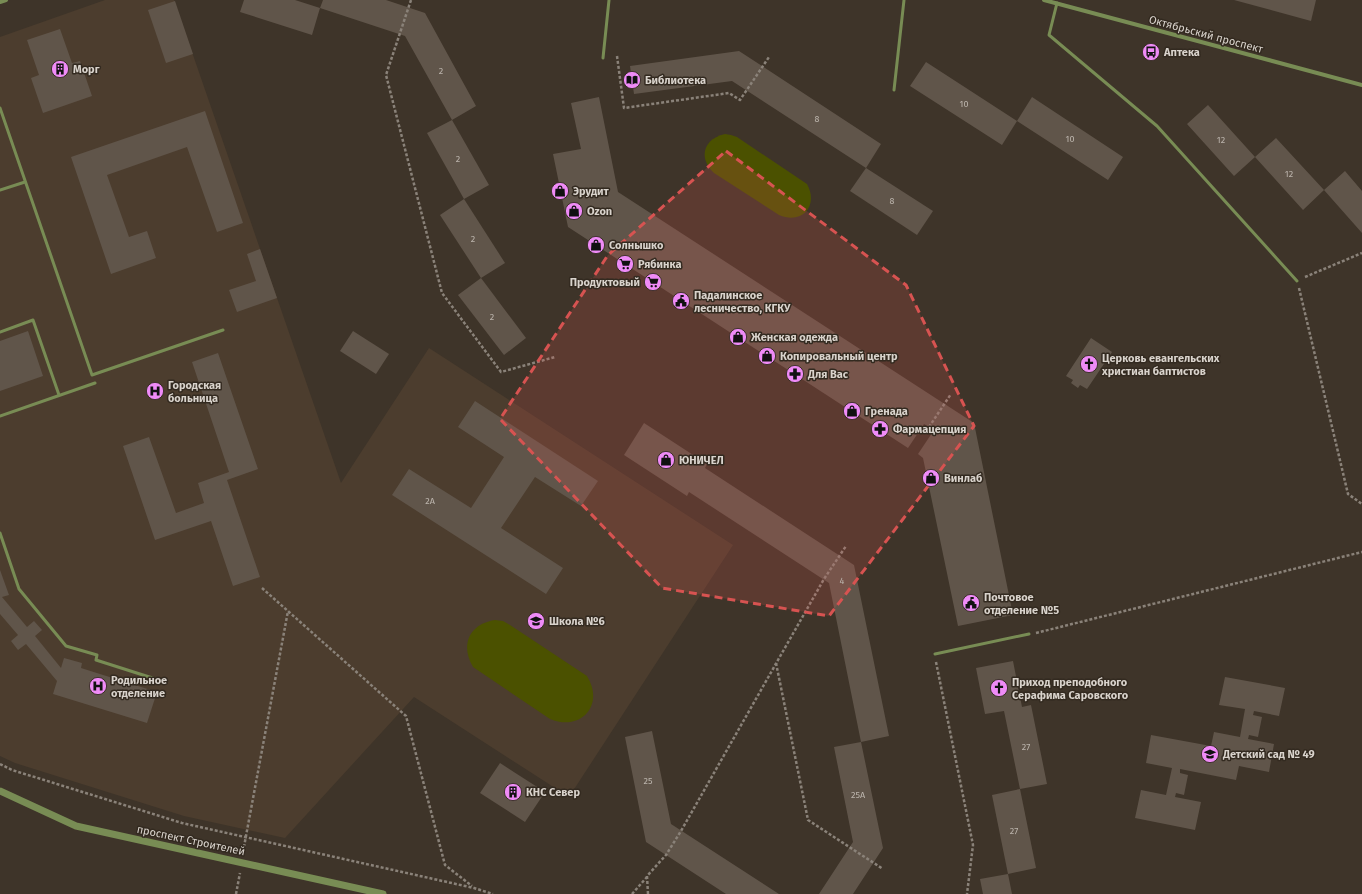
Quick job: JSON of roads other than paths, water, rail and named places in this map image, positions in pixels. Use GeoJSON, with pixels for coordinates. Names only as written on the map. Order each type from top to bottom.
{"type":"FeatureCollection","features":[{"type":"Feature","properties":{"kind":"street"},"geometry":{"type":"LineString","coordinates":[[0,2],[6,0]]}},
{"type":"Feature","properties":{"kind":"street","name":"Октябрьский проспект"},"geometry":{"type":"LineString","coordinates":[[1044,0],[1362,86]]}},
{"type":"Feature","properties":{"kind":"street","name":"проспект Строителей"},"geometry":{"type":"LineString","coordinates":[[0,791],[76,826],[383,894]]}},
{"type":"Feature","properties":{"kind":"lane"},"geometry":{"type":"LineString","coordinates":[[603,58],[609,0]]}},
{"type":"Feature","properties":{"kind":"lane"},"geometry":{"type":"LineString","coordinates":[[894,90],[904,0]]}},
{"type":"Feature","properties":{"kind":"lane"},"geometry":{"type":"LineString","coordinates":[[1057,3],[1049,35],[1157,126],[1297,280]]}},
{"type":"Feature","properties":{"kind":"lane"},"geometry":{"type":"LineString","coordinates":[[0,108],[92,375],[223,330]]}},
{"type":"Feature","properties":{"kind":"lane"},"geometry":{"type":"LineString","coordinates":[[0,190],[25,182]]}},
{"type":"Feature","properties":{"kind":"lane"},"geometry":{"type":"LineString","coordinates":[[0,332],[33,320],[59,395]]}},
{"type":"Feature","properties":{"kind":"lane"},"geometry":{"type":"LineString","coordinates":[[0,416],[94,383]]}},
{"type":"Feature","properties":{"kind":"lane"},"geometry":{"type":"LineString","coordinates":[[0,533],[19,589],[66,646],[97,656],[96,660],[165,682]]}},
{"type":"Feature","properties":{"kind":"lane"},"geometry":{"type":"LineString","coordinates":[[935,654],[1029,634]]}},
{"type":"Feature","properties":{"kind":"place","name":"Аптека"},"geometry":{"type":"Point","coordinates":[1151,52]}},
{"type":"Feature","properties":{"kind":"place","name":"Морг"},"geometry":{"type":"Point","coordinates":[60,69]}},
{"type":"Feature","properties":{"kind":"place","name":"Библиотека"},"geometry":{"type":"Point","coordinates":[632,80]}},
{"type":"Feature","properties":{"kind":"place","name":"Эрудит"},"geometry":{"type":"Point","coordinates":[560,191]}},
{"type":"Feature","properties":{"kind":"place","name":"Ozon"},"geometry":{"type":"Point","coordinates":[574,211]}},
{"type":"Feature","properties":{"kind":"place","name":"Солнышко"},"geometry":{"type":"Point","coordinates":[596,245]}},
{"type":"Feature","properties":{"kind":"place","name":"Рябинка"},"geometry":{"type":"Point","coordinates":[625,264]}},
{"type":"Feature","properties":{"kind":"place","name":"Продуктовый"},"geometry":{"type":"Point","coordinates":[653,282]}},
{"type":"Feature","properties":{"kind":"place","name":"Падалинское лесничество, КГКУ"},"geometry":{"type":"Point","coordinates":[681,301]}},
{"type":"Feature","properties":{"kind":"place","name":"Женская одежда"},"geometry":{"type":"Point","coordinates":[738,337]}},
{"type":"Feature","properties":{"kind":"place","name":"Копировальный центр"},"geometry":{"type":"Point","coordinates":[767,356]}},
{"type":"Feature","properties":{"kind":"place","name":"Церковь евангельских христиан баптистов"},"geometry":{"type":"Point","coordinates":[1089,364]}},
{"type":"Feature","properties":{"kind":"place","name":"Для Вас"},"geometry":{"type":"Point","coordinates":[795,374]}},
{"type":"Feature","properties":{"kind":"place","name":"Городская больница"},"geometry":{"type":"Point","coordinates":[155,391]}},
{"type":"Feature","properties":{"kind":"place","name":"Гренада"},"geometry":{"type":"Point","coordinates":[852,411]}},
{"type":"Feature","properties":{"kind":"place","name":"Фармацепция"},"geometry":{"type":"Point","coordinates":[880,429]}},
{"type":"Feature","properties":{"kind":"place","name":"ЮНИЧЕЛ"},"geometry":{"type":"Point","coordinates":[666,460]}},
{"type":"Feature","properties":{"kind":"place","name":"Винлаб"},"geometry":{"type":"Point","coordinates":[931,478]}},
{"type":"Feature","properties":{"kind":"place","name":"Почтовое отделение №5"},"geometry":{"type":"Point","coordinates":[971,603]}},
{"type":"Feature","properties":{"kind":"place","name":"Школа №6"},"geometry":{"type":"Point","coordinates":[536,621]}},
{"type":"Feature","properties":{"kind":"place","name":"Родильное отделение"},"geometry":{"type":"Point","coordinates":[98,686]}},
{"type":"Feature","properties":{"kind":"place","name":"Приход преподобного Серафима Саровского"},"geometry":{"type":"Point","coordinates":[999,688]}},
{"type":"Feature","properties":{"kind":"place","name":"Детский сад № 49"},"geometry":{"type":"Point","coordinates":[1210,754]}},
{"type":"Feature","properties":{"kind":"place","name":"КНС Север"},"geometry":{"type":"Point","coordinates":[513,792]}}]}
